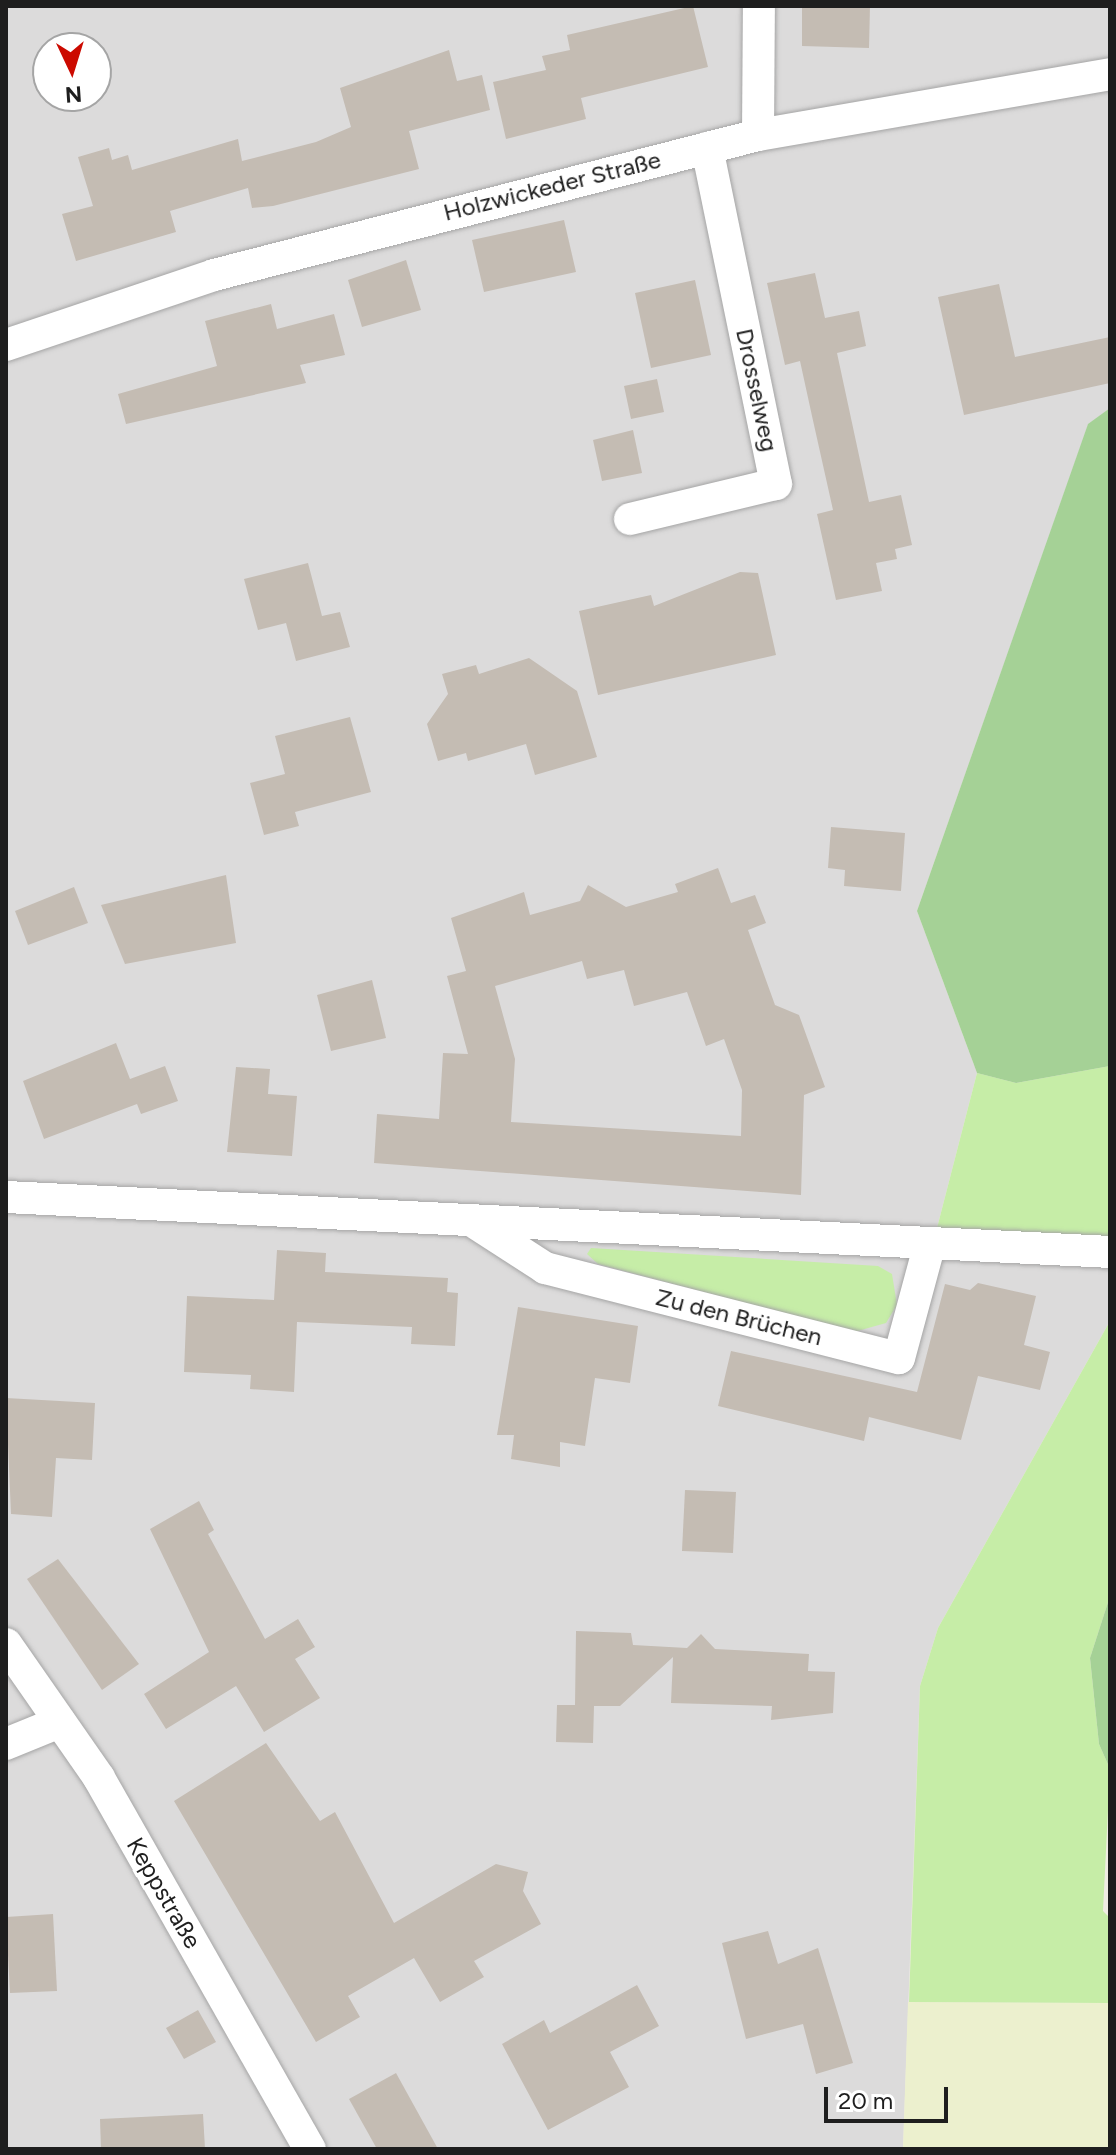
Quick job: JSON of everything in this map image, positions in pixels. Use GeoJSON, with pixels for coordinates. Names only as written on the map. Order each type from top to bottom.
{"type":"FeatureCollection","features":[{"type":"Feature","properties":{"kind":"street"},"geometry":{"type":"LineString","coordinates":[[758,135],[759,6]]}},
{"type":"Feature","properties":{"kind":"street","name":"Holzwickeder Straße"},"geometry":{"type":"LineString","coordinates":[[6,345],[214,275],[758,135],[1110,74]]}},
{"type":"Feature","properties":{"kind":"street","name":"Drosselweg"},"geometry":{"type":"LineString","coordinates":[[630,519],[776,484],[707,148]]}},
{"type":"Feature","properties":{"kind":"street","name":"Zu den Brüchen"},"geometry":{"type":"LineString","coordinates":[[6,1197],[476,1224],[1110,1252]]}},
{"type":"Feature","properties":{"kind":"street","name":"Zu den Brüchen"},"geometry":{"type":"LineString","coordinates":[[476,1224],[545,1268],[899,1358],[930,1243]]}},
{"type":"Feature","properties":{"kind":"street","name":"Keppstraße"},"geometry":{"type":"LineString","coordinates":[[6,1644],[60,1722],[310,2149]]}},
{"type":"Feature","properties":{"kind":"street"},"geometry":{"type":"LineString","coordinates":[[6,1744],[60,1722]]}},
{"type":"Feature","properties":{"kind":"shaded area"},"geometry":{"type":"Polygon","coordinates":[[[6,6],[1110,6],[1110,408],[1088,425],[917,911],[977,1073],[937,1228],[1110,1262],[1110,1321],[938,1628],[920,1686],[903,2149],[6,2149],[6,6]]]}},
{"type":"Feature","properties":{"kind":"green space"},"geometry":{"type":"Polygon","coordinates":[[[1110,408],[1110,1066],[1016,1083],[977,1073],[917,911],[1088,424],[1110,408]]]}},
{"type":"Feature","properties":{"kind":"green space"},"geometry":{"type":"Polygon","coordinates":[[[1110,1066],[1110,1238],[937,1228],[977,1073],[1016,1083],[1110,1066]]]}},
{"type":"Feature","properties":{"kind":"green space"},"geometry":{"type":"Polygon","coordinates":[[[591,1248],[878,1266],[892,1274],[897,1305],[886,1323],[854,1332],[598,1264],[587,1254],[591,1248]]]}},
{"type":"Feature","properties":{"kind":"green space"},"geometry":{"type":"Polygon","coordinates":[[[1110,1321],[1110,1596],[1090,1658],[1099,1744],[1110,1769],[1103,1911],[1110,1918],[1110,2003],[909,2002],[920,1686],[938,1628],[1110,1321]]]}},
{"type":"Feature","properties":{"kind":"green space"},"geometry":{"type":"Polygon","coordinates":[[[1110,1596],[1110,1769],[1099,1744],[1090,1658],[1110,1596]]]}},
{"type":"Feature","properties":{"kind":"green space"},"geometry":{"type":"Polygon","coordinates":[[[908,2002],[1110,2003],[1110,2149],[903,2149],[908,2002]]]}},
{"type":"Feature","properties":{"kind":"building"},"geometry":{"type":"Polygon","coordinates":[[[693,6],[708,67],[581,98],[586,119],[506,139],[493,82],[546,70],[542,56],[570,50],[567,35],[693,6]]]}},
{"type":"Feature","properties":{"kind":"building"},"geometry":{"type":"Polygon","coordinates":[[[802,6],[870,6],[869,48],[802,46],[802,6]]]}},
{"type":"Feature","properties":{"kind":"building"},"geometry":{"type":"Polygon","coordinates":[[[449,50],[457,81],[482,75],[490,110],[409,131],[419,169],[273,206],[252,208],[248,188],[170,211],[176,232],[76,261],[62,214],[93,206],[78,157],[109,148],[112,160],[128,155],[132,170],[238,139],[242,161],[316,142],[351,127],[340,88],[449,50]]]}},
{"type":"Feature","properties":{"kind":"building"},"geometry":{"type":"Polygon","coordinates":[[[564,220],[576,272],[484,292],[472,240],[564,220]]]}},
{"type":"Feature","properties":{"kind":"building"},"geometry":{"type":"Polygon","coordinates":[[[406,260],[421,310],[362,327],[348,280],[406,260]]]}},
{"type":"Feature","properties":{"kind":"building"},"geometry":{"type":"Polygon","coordinates":[[[815,273],[825,318],[859,311],[866,346],[837,353],[869,502],[901,495],[912,545],[895,549],[897,559],[876,563],[882,591],[836,600],[817,514],[833,510],[800,361],[785,365],[767,283],[815,273]]]}},
{"type":"Feature","properties":{"kind":"building"},"geometry":{"type":"Polygon","coordinates":[[[695,280],[711,355],[651,368],[635,293],[695,280]]]}},
{"type":"Feature","properties":{"kind":"building"},"geometry":{"type":"Polygon","coordinates":[[[999,284],[1015,357],[1110,337],[1110,383],[964,415],[938,297],[999,284]]]}},
{"type":"Feature","properties":{"kind":"building"},"geometry":{"type":"Polygon","coordinates":[[[271,304],[277,329],[334,314],[345,355],[300,365],[306,383],[126,424],[118,394],[217,366],[205,321],[271,304]]]}},
{"type":"Feature","properties":{"kind":"building"},"geometry":{"type":"Polygon","coordinates":[[[657,379],[664,412],[631,419],[624,386],[657,379]]]}},
{"type":"Feature","properties":{"kind":"building"},"geometry":{"type":"Polygon","coordinates":[[[633,430],[642,473],[602,481],[593,440],[633,430]]]}},
{"type":"Feature","properties":{"kind":"building"},"geometry":{"type":"Polygon","coordinates":[[[308,563],[322,616],[340,612],[350,647],[296,661],[286,623],[258,630],[244,579],[308,563]]]}},
{"type":"Feature","properties":{"kind":"building"},"geometry":{"type":"Polygon","coordinates":[[[740,572],[758,573],[776,655],[598,695],[579,611],[651,595],[654,606],[740,572]]]}},
{"type":"Feature","properties":{"kind":"building"},"geometry":{"type":"Polygon","coordinates":[[[529,658],[577,691],[597,757],[535,775],[526,744],[468,761],[466,753],[438,761],[427,724],[448,694],[442,674],[476,665],[479,674],[529,658]]]}},
{"type":"Feature","properties":{"kind":"building"},"geometry":{"type":"Polygon","coordinates":[[[350,717],[371,792],[295,812],[299,826],[264,835],[250,783],[285,774],[275,736],[350,717]]]}},
{"type":"Feature","properties":{"kind":"building"},"geometry":{"type":"Polygon","coordinates":[[[831,827],[905,833],[901,891],[844,886],[845,870],[828,868],[831,827]]]}},
{"type":"Feature","properties":{"kind":"building"},"geometry":{"type":"Polygon","coordinates":[[[718,868],[731,903],[755,895],[766,923],[748,930],[775,1005],[799,1015],[825,1087],[804,1095],[801,1195],[374,1163],[377,1114],[439,1119],[443,1053],[468,1054],[447,976],[466,971],[451,918],[524,892],[530,915],[580,901],[588,885],[626,907],[678,892],[675,884],[718,868]],[[582,961],[495,986],[515,1059],[511,1122],[741,1136],[742,1090],[724,1039],[706,1046],[687,992],[634,1006],[624,970],[587,979],[582,961]]]}},
{"type":"Feature","properties":{"kind":"building"},"geometry":{"type":"Polygon","coordinates":[[[226,875],[236,943],[125,964],[101,905],[226,875]]]}},
{"type":"Feature","properties":{"kind":"building"},"geometry":{"type":"Polygon","coordinates":[[[74,887],[88,923],[28,945],[15,911],[74,887]]]}},
{"type":"Feature","properties":{"kind":"building"},"geometry":{"type":"Polygon","coordinates":[[[372,980],[386,1038],[331,1051],[317,995],[372,980]]]}},
{"type":"Feature","properties":{"kind":"building"},"geometry":{"type":"Polygon","coordinates":[[[116,1043],[130,1079],[165,1066],[178,1101],[141,1114],[137,1104],[44,1139],[23,1081],[116,1043]]]}},
{"type":"Feature","properties":{"kind":"building"},"geometry":{"type":"Polygon","coordinates":[[[236,1067],[270,1069],[268,1094],[297,1096],[292,1156],[227,1152],[236,1067]]]}},
{"type":"Feature","properties":{"kind":"building"},"geometry":{"type":"Polygon","coordinates":[[[277,1250],[326,1253],[325,1272],[448,1278],[447,1292],[458,1293],[455,1346],[411,1344],[412,1327],[297,1322],[294,1392],[250,1389],[251,1375],[184,1372],[187,1296],[274,1300],[277,1250]]]}},
{"type":"Feature","properties":{"kind":"building"},"geometry":{"type":"Polygon","coordinates":[[[978,1283],[1036,1296],[1024,1345],[1050,1352],[1040,1390],[978,1376],[961,1440],[869,1417],[864,1441],[718,1406],[731,1351],[917,1392],[945,1284],[970,1290],[978,1283]]]}},
{"type":"Feature","properties":{"kind":"building"},"geometry":{"type":"Polygon","coordinates":[[[518,1307],[638,1326],[630,1383],[595,1378],[585,1446],[560,1442],[560,1467],[511,1459],[514,1435],[497,1435],[518,1307]]]}},
{"type":"Feature","properties":{"kind":"building"},"geometry":{"type":"Polygon","coordinates":[[[6,1398],[95,1403],[92,1460],[56,1458],[52,1517],[11,1514],[6,1398]]]}},
{"type":"Feature","properties":{"kind":"building"},"geometry":{"type":"Polygon","coordinates":[[[685,1490],[736,1492],[733,1553],[682,1551],[685,1490]]]}},
{"type":"Feature","properties":{"kind":"building"},"geometry":{"type":"Polygon","coordinates":[[[199,1501],[214,1530],[208,1534],[265,1639],[298,1619],[315,1647],[295,1659],[320,1698],[264,1732],[236,1686],[166,1729],[144,1694],[209,1652],[150,1529],[199,1501]]]}},
{"type":"Feature","properties":{"kind":"building"},"geometry":{"type":"Polygon","coordinates":[[[58,1559],[139,1664],[102,1690],[27,1579],[58,1559]]]}},
{"type":"Feature","properties":{"kind":"building"},"geometry":{"type":"Polygon","coordinates":[[[576,1631],[631,1633],[633,1645],[687,1648],[701,1634],[715,1649],[809,1654],[808,1671],[835,1672],[833,1713],[771,1720],[772,1706],[671,1703],[673,1657],[620,1706],[594,1706],[593,1743],[556,1742],[557,1705],[575,1705],[576,1631]]]}},
{"type":"Feature","properties":{"kind":"building"},"geometry":{"type":"Polygon","coordinates":[[[266,1743],[320,1821],[335,1812],[394,1923],[496,1864],[528,1872],[523,1891],[541,1924],[474,1961],[484,1977],[440,2002],[414,1958],[348,1996],[360,2017],[316,2042],[174,1801],[266,1743]]]}},
{"type":"Feature","properties":{"kind":"building"},"geometry":{"type":"Polygon","coordinates":[[[53,1914],[57,1991],[10,1993],[6,1917],[53,1914]]]}},
{"type":"Feature","properties":{"kind":"building"},"geometry":{"type":"Polygon","coordinates":[[[768,1931],[778,1964],[818,1948],[853,2063],[816,2074],[803,2024],[746,2039],[722,1943],[768,1931]]]}},
{"type":"Feature","properties":{"kind":"building"},"geometry":{"type":"Polygon","coordinates":[[[637,1985],[659,2026],[610,2052],[629,2087],[548,2130],[502,2044],[544,2020],[550,2033],[637,1985]]]}},
{"type":"Feature","properties":{"kind":"building"},"geometry":{"type":"Polygon","coordinates":[[[198,2010],[216,2042],[184,2059],[166,2028],[198,2010]]]}},
{"type":"Feature","properties":{"kind":"building"},"geometry":{"type":"Polygon","coordinates":[[[396,2073],[438,2149],[377,2149],[349,2099],[396,2073]]]}},
{"type":"Feature","properties":{"kind":"building"},"geometry":{"type":"Polygon","coordinates":[[[203,2114],[205,2149],[101,2149],[100,2119],[203,2114]]]}}]}
